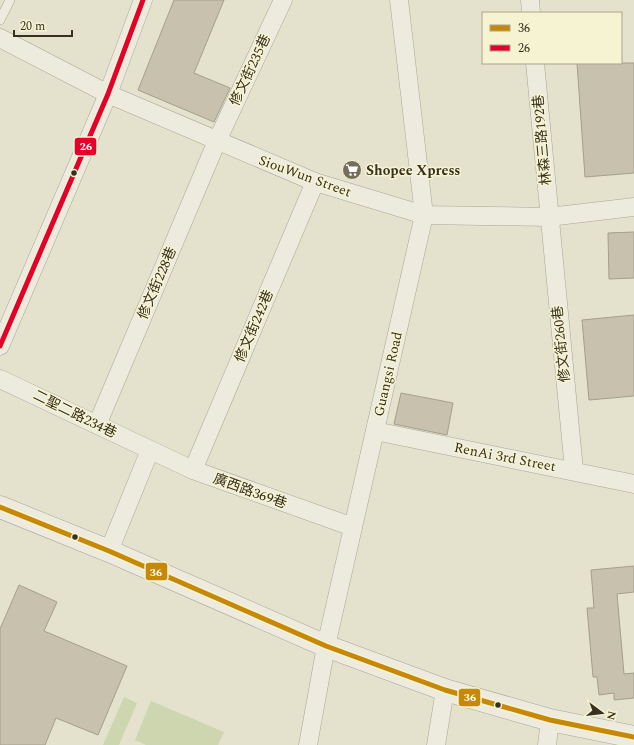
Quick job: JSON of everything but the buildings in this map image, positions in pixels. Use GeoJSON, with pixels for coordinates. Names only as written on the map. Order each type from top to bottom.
{"type":"FeatureCollection","features":[{"type":"Feature","properties":{"kind":"street"},"geometry":{"type":"LineString","coordinates":[[0,346],[108,94],[143,0]]}},
{"type":"Feature","properties":{"kind":"street","name":"修文街235巷"},"geometry":{"type":"LineString","coordinates":[[217,141],[283,0]]}},
{"type":"Feature","properties":{"kind":"street","name":"Guangsi Road"},"geometry":{"type":"LineString","coordinates":[[308,745],[326,646],[424,215],[398,0]]}},
{"type":"Feature","properties":{"kind":"street"},"geometry":{"type":"LineString","coordinates":[[530,0],[531,12]]}},
{"type":"Feature","properties":{"kind":"street","name":"SiouWun Street"},"geometry":{"type":"LineString","coordinates":[[0,38],[108,94],[315,182],[424,215],[549,217],[634,207]]}},
{"type":"Feature","properties":{"kind":"street","name":"林森三路192巷"},"geometry":{"type":"LineString","coordinates":[[535,64],[549,217]]}},
{"type":"Feature","properties":{"kind":"street","name":"修文街228巷"},"geometry":{"type":"LineString","coordinates":[[97,425],[217,141]]}},
{"type":"Feature","properties":{"kind":"street","name":"修文街242巷"},"geometry":{"type":"LineString","coordinates":[[193,470],[315,182]]}},
{"type":"Feature","properties":{"kind":"street","name":"修文街260巷"},"geometry":{"type":"LineString","coordinates":[[549,217],[574,470]]}},
{"type":"Feature","properties":{"kind":"street","name":"二聖二路234巷"},"geometry":{"type":"LineString","coordinates":[[0,379],[150,450]]}},
{"type":"Feature","properties":{"kind":"street","name":"RenAi 3rd Street"},"geometry":{"type":"LineString","coordinates":[[375,431],[574,470],[634,484]]}},
{"type":"Feature","properties":{"kind":"street"},"geometry":{"type":"LineString","coordinates":[[109,551],[150,450]]}},
{"type":"Feature","properties":{"kind":"street","name":"廣西路369巷"},"geometry":{"type":"LineString","coordinates":[[150,450],[193,470],[353,527]]}},
{"type":"Feature","properties":{"kind":"street"},"geometry":{"type":"LineString","coordinates":[[0,507],[109,551],[326,646],[445,690],[550,720],[633,740]]}},
{"type":"Feature","properties":{"kind":"street"},"geometry":{"type":"LineString","coordinates":[[436,745],[445,690]]}},
{"type":"Feature","properties":{"kind":"street"},"geometry":{"type":"LineString","coordinates":[[547,745],[550,720]]}},
{"type":"Feature","properties":{"kind":"lane"},"geometry":{"type":"LineString","coordinates":[[0,20],[10,0]]}},
{"type":"Feature","properties":{"kind":"green space"},"geometry":{"type":"Polygon","coordinates":[[[124,697],[137,703],[119,745],[103,745],[124,697]]]}},
{"type":"Feature","properties":{"kind":"green space"},"geometry":{"type":"Polygon","coordinates":[[[151,701],[224,732],[218,745],[146,745],[135,740],[151,701]]]}},
{"type":"Feature","properties":{"kind":"transit line","name":"26"},"geometry":{"type":"LineString","coordinates":[[0,346],[108,94],[143,0]]}},
{"type":"Feature","properties":{"kind":"transit line","name":"36"},"geometry":{"type":"LineString","coordinates":[[0,507],[109,551],[326,646],[445,690],[550,720],[634,737]]}},
{"type":"Feature","properties":{"kind":"place","name":"Shopee Xpress"},"geometry":{"type":"Point","coordinates":[352,170]}}]}
